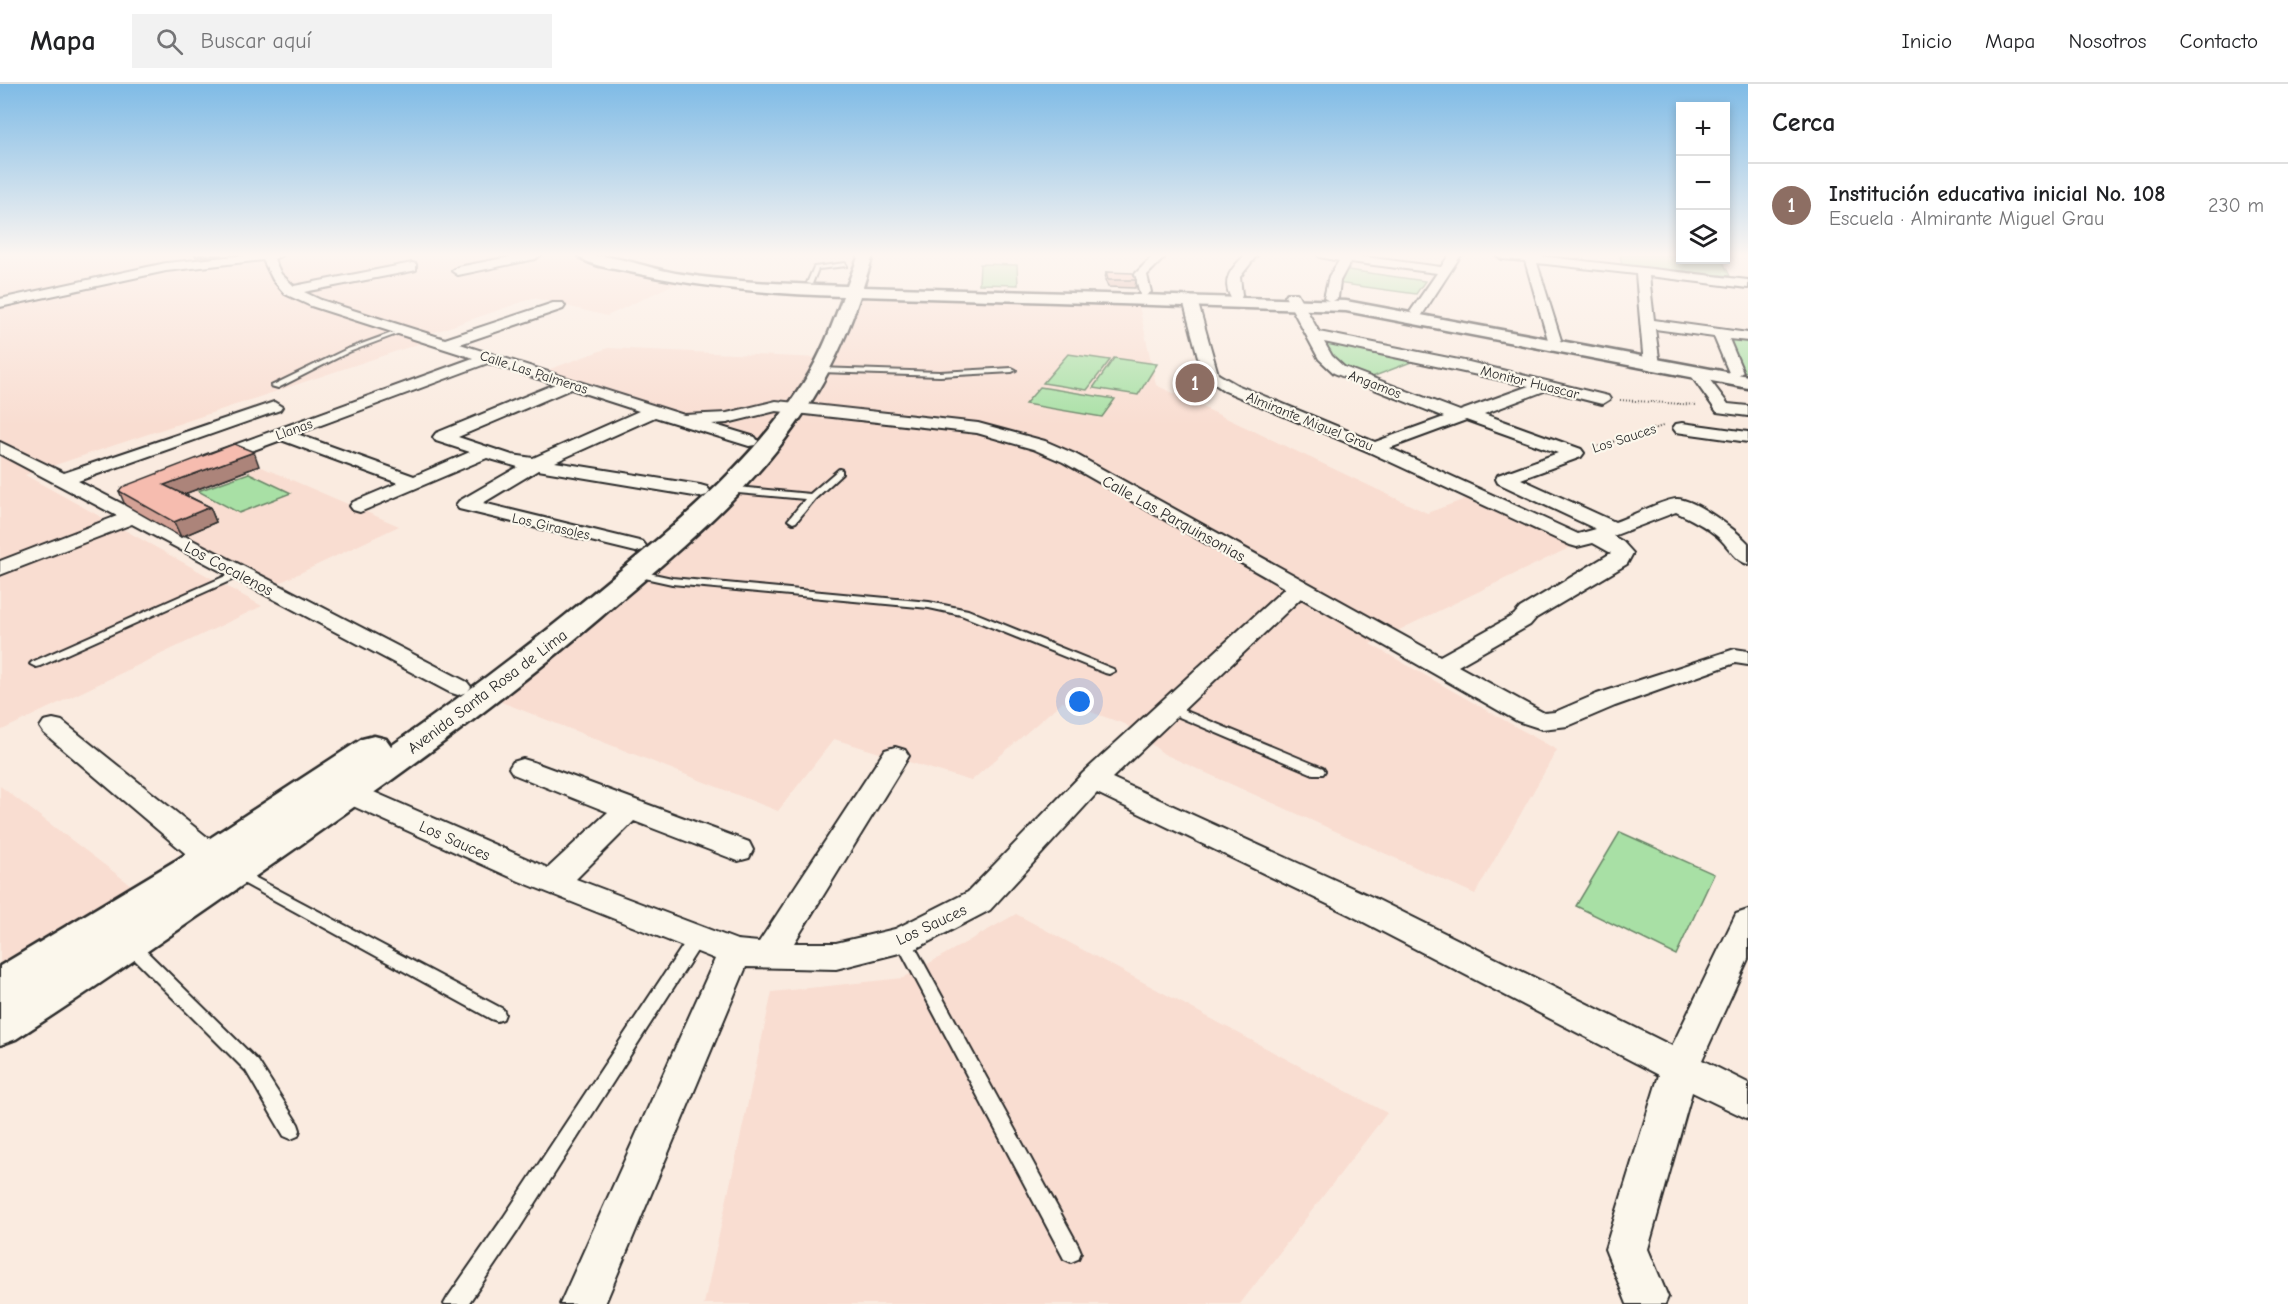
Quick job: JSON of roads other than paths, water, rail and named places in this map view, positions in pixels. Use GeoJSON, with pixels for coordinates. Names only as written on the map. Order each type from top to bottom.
{"type":"FeatureCollection","features":[{"type":"Feature","properties":{"kind":"main road","name":"Avenida Santa Rosa de Lima"},"geometry":{"type":"LineString","coordinates":[[0,988],[223,863],[502,682],[714,490],[763,452],[822,333],[829,312]]}},
{"type":"Feature","properties":{"kind":"main road","name":"Avenida Santa Rosa de Lima"},"geometry":{"type":"LineString","coordinates":[[714,490],[749,441],[821,370],[840,333],[840,312]]}},
{"type":"Feature","properties":{"kind":"main road"},"geometry":{"type":"LineString","coordinates":[[1385,312],[1652,362],[1744,376]]}},
{"type":"Feature","properties":{"kind":"main road"},"geometry":{"type":"LineString","coordinates":[[1417,312],[1554,340],[1698,374],[1744,376]]}},
{"type":"Feature","properties":{"kind":"main road","name":"Avenida Santa Rosa de Lima"},"geometry":{"type":"LineString","coordinates":[[338,787],[458,687],[574,598],[636,560]]}},
{"type":"Feature","properties":{"kind":"main road","name":"Avenida Santa Rosa de Lima"},"geometry":{"type":"LineString","coordinates":[[0,1025],[127,943],[223,863]]}},
{"type":"Feature","properties":{"kind":"street","name":"Calle Las Palmeras"},"geometry":{"type":"LineString","coordinates":[[343,312],[749,441]]}},
{"type":"Feature","properties":{"kind":"street"},"geometry":{"type":"LineString","coordinates":[[446,344],[541,312]]}},
{"type":"Feature","properties":{"kind":"street","name":"Almirante Miguel Grau"},"geometry":{"type":"LineString","coordinates":[[1193,312],[1207,366],[1211,376],[1217,381],[1375,448],[1577,541],[1604,532]]}},
{"type":"Feature","properties":{"kind":"street","name":"Angamos"},"geometry":{"type":"LineString","coordinates":[[1301,312],[1326,359],[1339,370],[1575,453]]}},
{"type":"Feature","properties":{"kind":"street"},"geometry":{"type":"LineString","coordinates":[[1546,312],[1554,340]]}},
{"type":"Feature","properties":{"kind":"street"},"geometry":{"type":"LineString","coordinates":[[1647,312],[1652,362]]}},
{"type":"Feature","properties":{"kind":"street"},"geometry":{"type":"LineString","coordinates":[[1649,324],[1748,337]]}},
{"type":"Feature","properties":{"kind":"street"},"geometry":{"type":"LineString","coordinates":[[1720,334],[1744,376]]}},
{"type":"Feature","properties":{"kind":"street","name":"Monitor Huascar"},"geometry":{"type":"LineString","coordinates":[[1315,336],[1469,367],[1602,399]]}},
{"type":"Feature","properties":{"kind":"street","name":"Llanas"},"geometry":{"type":"LineString","coordinates":[[196,465],[489,357]]}},
{"type":"Feature","properties":{"kind":"street"},"geometry":{"type":"LineString","coordinates":[[1698,374],[1723,408],[1748,411]]}},
{"type":"Feature","properties":{"kind":"street"},"geometry":{"type":"LineString","coordinates":[[570,384],[442,437],[509,460],[714,490]]}},
{"type":"Feature","properties":{"kind":"street"},"geometry":{"type":"LineString","coordinates":[[1375,448],[1547,385]]}},
{"type":"Feature","properties":{"kind":"street"},"geometry":{"type":"LineString","coordinates":[[62,480],[274,407]]}},
{"type":"Feature","properties":{"kind":"street","name":"Calle Las Palmeras"},"geometry":{"type":"LineString","coordinates":[[684,420],[727,418],[786,407]]}},
{"type":"Feature","properties":{"kind":"street","name":"Calle Las Parquinsonias"},"geometry":{"type":"LineString","coordinates":[[786,407],[978,428],[1039,445],[1069,458],[1526,715],[1542,721],[1559,720],[1606,700],[1727,658],[1735,656],[1748,658]]}},
{"type":"Feature","properties":{"kind":"street"},"geometry":{"type":"LineString","coordinates":[[536,464],[654,411]]}},
{"type":"Feature","properties":{"kind":"street"},"geometry":{"type":"LineString","coordinates":[[1683,428],[1748,437]]}},
{"type":"Feature","properties":{"kind":"street"},"geometry":{"type":"LineString","coordinates":[[281,434],[413,482]]}},
{"type":"Feature","properties":{"kind":"street","name":"Los Cocalenos"},"geometry":{"type":"LineString","coordinates":[[0,447],[458,687]]}},
{"type":"Feature","properties":{"kind":"street"},"geometry":{"type":"LineString","coordinates":[[360,506],[486,452]]}},
{"type":"Feature","properties":{"kind":"street","name":"Los Sauces"},"geometry":{"type":"LineString","coordinates":[[1480,497],[1575,453]]}},
{"type":"Feature","properties":{"kind":"street","name":"Los Girasoles"},"geometry":{"type":"LineString","coordinates":[[536,464],[466,505],[636,560]]}},
{"type":"Feature","properties":{"kind":"street"},"geometry":{"type":"LineString","coordinates":[[1441,666],[1522,620],[1528,613],[1619,560],[1622,553],[1604,532],[1510,482]]}},
{"type":"Feature","properties":{"kind":"street"},"geometry":{"type":"LineString","coordinates":[[100,500],[121,492]]}},
{"type":"Feature","properties":{"kind":"street"},"geometry":{"type":"LineString","coordinates":[[1604,532],[1677,505],[1729,533],[1748,558]]}},
{"type":"Feature","properties":{"kind":"street"},"geometry":{"type":"LineString","coordinates":[[0,569],[133,517]]}},
{"type":"Feature","properties":{"kind":"street","name":"Los Sauces"},"geometry":{"type":"LineString","coordinates":[[338,787],[553,882],[696,939],[752,955],[836,956],[903,939],[979,901],[1093,780],[1299,587]]}},
{"type":"Feature","properties":{"kind":"street"},"geometry":{"type":"LineString","coordinates":[[52,727],[196,845],[223,863]]}},
{"type":"Feature","properties":{"kind":"street"},"geometry":{"type":"LineString","coordinates":[[582,1304],[752,955],[895,756]]}},
{"type":"Feature","properties":{"kind":"street"},"geometry":{"type":"LineString","coordinates":[[524,768],[738,850]]}},
{"type":"Feature","properties":{"kind":"street"},"geometry":{"type":"LineString","coordinates":[[1093,780],[1361,906],[1681,1066],[1748,1102]]}},
{"type":"Feature","properties":{"kind":"street"},"geometry":{"type":"LineString","coordinates":[[553,882],[630,808]]}},
{"type":"Feature","properties":{"kind":"street"},"geometry":{"type":"LineString","coordinates":[[1646,1297],[1626,1249],[1681,1066],[1748,923]]}},
{"type":"Feature","properties":{"kind":"lane"},"geometry":{"type":"LineString","coordinates":[[275,386],[347,351],[402,331]]}},
{"type":"Feature","properties":{"kind":"lane"},"geometry":{"type":"LineString","coordinates":[[821,370],[940,374],[1012,370]]}},
{"type":"Feature","properties":{"kind":"lane"},"geometry":{"type":"LineString","coordinates":[[793,520],[812,497],[839,472]]}},
{"type":"Feature","properties":{"kind":"lane"},"geometry":{"type":"LineString","coordinates":[[714,490],[812,497]]}},
{"type":"Feature","properties":{"kind":"lane"},"geometry":{"type":"LineString","coordinates":[[636,560],[672,581],[929,605],[964,612],[1109,671]]}},
{"type":"Feature","properties":{"kind":"lane"},"geometry":{"type":"LineString","coordinates":[[36,664],[239,573]]}},
{"type":"Feature","properties":{"kind":"lane"},"geometry":{"type":"LineString","coordinates":[[1169,708],[1318,771]]}},
{"type":"Feature","properties":{"kind":"lane"},"geometry":{"type":"LineString","coordinates":[[223,863],[497,1014]]}},
{"type":"Feature","properties":{"kind":"lane"},"geometry":{"type":"LineString","coordinates":[[455,1304],[510,1225],[696,939]]}},
{"type":"Feature","properties":{"kind":"lane"},"geometry":{"type":"LineString","coordinates":[[903,939],[1071,1252]]}},
{"type":"Feature","properties":{"kind":"lane"},"geometry":{"type":"LineString","coordinates":[[127,943],[252,1066],[291,1130]]}},
{"type":"Feature","properties":{"kind":"place","name":"Institución educativa inicial No. 108"},"geometry":{"type":"Point","coordinates":[1195,383]}}]}
